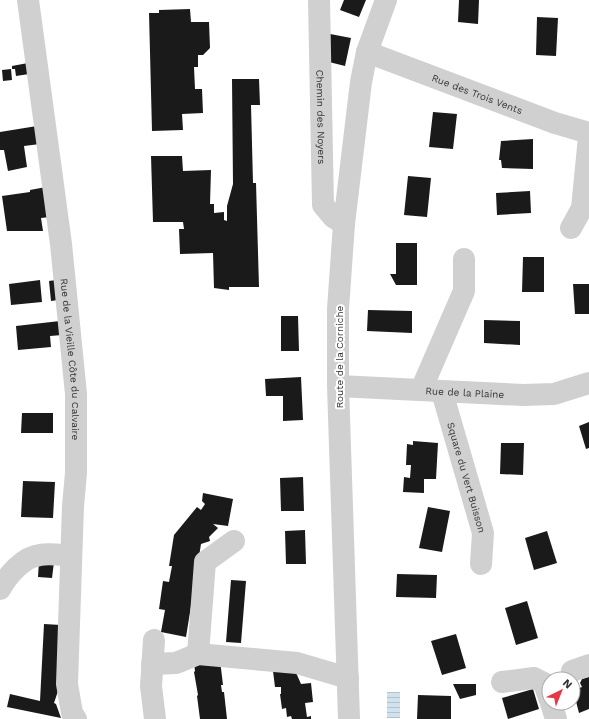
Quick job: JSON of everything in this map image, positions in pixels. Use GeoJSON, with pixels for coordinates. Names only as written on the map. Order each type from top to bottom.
{"type":"FeatureCollection","features":[{"type":"Feature","properties":{"kind":"street","name":"Rue de la Vieille Côte du Calvaire"},"geometry":{"type":"LineString","coordinates":[[28,0],[61,244],[76,394],[76,473],[73,506],[67,684],[72,713],[76,719]]}},
{"type":"Feature","properties":{"kind":"street","name":"Chemin des Noyers"},"geometry":{"type":"LineString","coordinates":[[319,0],[323,205],[333,217],[344,224]]}},
{"type":"Feature","properties":{"kind":"street","name":"Route de la Corniche"},"geometry":{"type":"LineString","coordinates":[[349,719],[338,386],[338,309],[344,224],[362,82],[367,52],[386,0]]}},
{"type":"Feature","properties":{"kind":"street","name":"Rue des Trois Vents"},"geometry":{"type":"LineString","coordinates":[[367,52],[556,123],[589,133]]}},
{"type":"Feature","properties":{"kind":"street"},"geometry":{"type":"LineString","coordinates":[[571,228],[582,208],[589,137]]}},
{"type":"Feature","properties":{"kind":"street"},"geometry":{"type":"LineString","coordinates":[[432,391],[464,291],[464,259]]}},
{"type":"Feature","properties":{"kind":"street","name":"Rue de la Plaine"},"geometry":{"type":"LineString","coordinates":[[338,386],[523,395],[554,394],[589,383]]}},
{"type":"Feature","properties":{"kind":"street","name":"Square du Vert Buisson"},"geometry":{"type":"LineString","coordinates":[[432,391],[483,533],[481,564]]}},
{"type":"Feature","properties":{"kind":"street"},"geometry":{"type":"LineString","coordinates":[[198,654],[205,562],[234,541]]}},
{"type":"Feature","properties":{"kind":"street"},"geometry":{"type":"LineString","coordinates":[[0,589],[5,580],[27,559],[40,554],[71,556]]}},
{"type":"Feature","properties":{"kind":"street"},"geometry":{"type":"LineString","coordinates":[[154,640],[151,686],[155,719]]}},
{"type":"Feature","properties":{"kind":"street"},"geometry":{"type":"LineString","coordinates":[[152,664],[176,663],[198,654],[298,663],[348,678]]}},
{"type":"Feature","properties":{"kind":"street"},"geometry":{"type":"LineString","coordinates":[[502,682],[534,678],[541,682]]}},
{"type":"Feature","properties":{"kind":"water"},"geometry":{"type":"Polygon","coordinates":[[[387,692],[400,692],[400,718],[387,718],[387,692]]]}},
{"type":"Feature","properties":{"kind":"building"},"geometry":{"type":"Polygon","coordinates":[[[344,0],[366,0],[359,17],[340,10],[344,0]]]}},
{"type":"Feature","properties":{"kind":"building"},"geometry":{"type":"Polygon","coordinates":[[[459,0],[479,0],[478,24],[458,22],[459,0]]]}},
{"type":"Feature","properties":{"kind":"building"},"geometry":{"type":"Polygon","coordinates":[[[190,9],[191,22],[209,22],[210,48],[203,55],[198,55],[198,67],[194,67],[195,89],[202,89],[203,113],[182,114],[183,130],[152,131],[149,13],[159,13],[159,10],[190,9]]]}},
{"type":"Feature","properties":{"kind":"building"},"geometry":{"type":"Polygon","coordinates":[[[537,17],[558,18],[556,56],[536,55],[537,17]]]}},
{"type":"Feature","properties":{"kind":"building"},"geometry":{"type":"Polygon","coordinates":[[[325,33],[351,38],[345,66],[325,61],[325,33]]]}},
{"type":"Feature","properties":{"kind":"building"},"geometry":{"type":"Polygon","coordinates":[[[28,63],[29,74],[16,76],[15,69],[12,69],[12,66],[28,63]]]}},
{"type":"Feature","properties":{"kind":"building"},"geometry":{"type":"Polygon","coordinates":[[[11,69],[12,80],[3,81],[2,70],[11,69]]]}},
{"type":"Feature","properties":{"kind":"building"},"geometry":{"type":"Polygon","coordinates":[[[232,79],[259,79],[260,105],[251,105],[253,183],[256,183],[259,287],[229,287],[229,290],[214,288],[213,253],[180,254],[179,229],[184,229],[183,222],[153,222],[151,156],[182,156],[183,171],[211,170],[210,204],[214,204],[214,213],[224,212],[224,220],[227,221],[227,206],[233,184],[232,79]]]}},
{"type":"Feature","properties":{"kind":"building"},"geometry":{"type":"Polygon","coordinates":[[[433,112],[457,114],[453,149],[429,147],[433,112]]]}},
{"type":"Feature","properties":{"kind":"building"},"geometry":{"type":"Polygon","coordinates":[[[37,126],[40,144],[24,146],[27,167],[8,171],[4,150],[0,150],[0,132],[37,126]]]}},
{"type":"Feature","properties":{"kind":"building"},"geometry":{"type":"Polygon","coordinates":[[[533,139],[533,169],[502,168],[501,160],[499,160],[501,141],[533,139]]]}},
{"type":"Feature","properties":{"kind":"building"},"geometry":{"type":"Polygon","coordinates":[[[408,176],[431,178],[427,217],[404,215],[408,176]]]}},
{"type":"Feature","properties":{"kind":"building"},"geometry":{"type":"Polygon","coordinates":[[[46,187],[50,217],[41,218],[43,231],[7,231],[2,196],[30,192],[30,190],[46,187]]]}},
{"type":"Feature","properties":{"kind":"building"},"geometry":{"type":"Polygon","coordinates":[[[530,191],[531,213],[497,215],[496,193],[530,191]]]}},
{"type":"Feature","properties":{"kind":"building"},"geometry":{"type":"Polygon","coordinates":[[[396,243],[417,243],[417,285],[396,285],[390,274],[396,274],[396,243]]]}},
{"type":"Feature","properties":{"kind":"building"},"geometry":{"type":"Polygon","coordinates":[[[523,257],[544,257],[544,292],[522,292],[523,257]]]}},
{"type":"Feature","properties":{"kind":"building"},"geometry":{"type":"Polygon","coordinates":[[[40,280],[42,302],[11,305],[9,284],[40,280]]]}},
{"type":"Feature","properties":{"kind":"building"},"geometry":{"type":"Polygon","coordinates":[[[56,280],[58,300],[51,301],[49,281],[56,280]]]}},
{"type":"Feature","properties":{"kind":"building"},"geometry":{"type":"Polygon","coordinates":[[[573,284],[589,284],[589,314],[575,314],[573,284]]]}},
{"type":"Feature","properties":{"kind":"building"},"geometry":{"type":"Polygon","coordinates":[[[368,310],[412,311],[412,333],[367,331],[368,310]]]}},
{"type":"Feature","properties":{"kind":"building"},"geometry":{"type":"Polygon","coordinates":[[[281,316],[298,316],[299,351],[281,351],[281,316]]]}},
{"type":"Feature","properties":{"kind":"building"},"geometry":{"type":"Polygon","coordinates":[[[484,320],[520,321],[520,345],[484,343],[484,320]]]}},
{"type":"Feature","properties":{"kind":"building"},"geometry":{"type":"Polygon","coordinates":[[[60,321],[62,335],[50,336],[51,347],[18,350],[16,326],[60,321]]]}},
{"type":"Feature","properties":{"kind":"building"},"geometry":{"type":"Polygon","coordinates":[[[301,377],[303,420],[283,421],[283,396],[266,396],[265,379],[301,377]]]}},
{"type":"Feature","properties":{"kind":"building"},"geometry":{"type":"Polygon","coordinates":[[[22,413],[53,413],[53,433],[21,433],[22,413]]]}},
{"type":"Feature","properties":{"kind":"building"},"geometry":{"type":"Polygon","coordinates":[[[589,422],[589,448],[586,449],[579,426],[589,422]]]}},
{"type":"Feature","properties":{"kind":"building"},"geometry":{"type":"Polygon","coordinates":[[[413,441],[438,443],[436,479],[424,479],[424,493],[403,492],[404,477],[410,478],[411,465],[406,465],[407,444],[413,445],[413,441]]]}},
{"type":"Feature","properties":{"kind":"building"},"geometry":{"type":"Polygon","coordinates":[[[501,443],[524,443],[523,475],[500,474],[501,443]]]}},
{"type":"Feature","properties":{"kind":"building"},"geometry":{"type":"Polygon","coordinates":[[[303,477],[304,511],[281,511],[280,478],[303,477]]]}},
{"type":"Feature","properties":{"kind":"building"},"geometry":{"type":"Polygon","coordinates":[[[23,481],[55,482],[53,518],[21,517],[23,481]]]}},
{"type":"Feature","properties":{"kind":"building"},"geometry":{"type":"Polygon","coordinates":[[[203,493],[233,499],[228,526],[213,524],[218,528],[209,537],[210,541],[201,544],[186,637],[161,632],[165,610],[159,609],[163,581],[169,582],[172,566],[169,566],[174,535],[197,507],[201,510],[205,504],[202,501],[203,493]]]}},
{"type":"Feature","properties":{"kind":"building"},"geometry":{"type":"Polygon","coordinates":[[[428,507],[450,511],[442,552],[419,548],[428,507]]]}},
{"type":"Feature","properties":{"kind":"building"},"geometry":{"type":"Polygon","coordinates":[[[305,530],[306,564],[286,564],[285,531],[305,530]]]}},
{"type":"Feature","properties":{"kind":"building"},"geometry":{"type":"Polygon","coordinates":[[[547,531],[557,563],[534,570],[525,538],[547,531]]]}},
{"type":"Feature","properties":{"kind":"building"},"geometry":{"type":"Polygon","coordinates":[[[39,561],[54,562],[52,578],[38,577],[39,561]]]}},
{"type":"Feature","properties":{"kind":"building"},"geometry":{"type":"Polygon","coordinates":[[[397,574],[437,575],[436,598],[396,597],[397,574]]]}},
{"type":"Feature","properties":{"kind":"building"},"geometry":{"type":"Polygon","coordinates":[[[231,580],[246,581],[241,643],[226,642],[231,580]]]}},
{"type":"Feature","properties":{"kind":"building"},"geometry":{"type":"Polygon","coordinates":[[[527,601],[538,638],[516,645],[505,608],[527,601]]]}},
{"type":"Feature","properties":{"kind":"building"},"geometry":{"type":"Polygon","coordinates":[[[44,624],[61,625],[58,691],[54,703],[56,704],[61,718],[7,707],[10,694],[40,701],[44,624]]]}},
{"type":"Feature","properties":{"kind":"building"},"geometry":{"type":"Polygon","coordinates":[[[456,634],[466,668],[442,675],[431,641],[456,634]]]}},
{"type":"Feature","properties":{"kind":"building"},"geometry":{"type":"Polygon","coordinates":[[[220,660],[223,685],[221,685],[222,692],[224,692],[227,719],[200,719],[194,663],[220,660]]]}},
{"type":"Feature","properties":{"kind":"building"},"geometry":{"type":"Polygon","coordinates":[[[294,668],[301,684],[311,683],[313,702],[305,703],[307,717],[311,716],[311,719],[292,719],[291,716],[287,717],[286,708],[282,709],[280,694],[281,687],[275,687],[273,671],[294,668]]]}},
{"type":"Feature","properties":{"kind":"building"},"geometry":{"type":"Polygon","coordinates":[[[589,677],[589,709],[579,713],[578,711],[581,711],[582,679],[589,677]]]}},
{"type":"Feature","properties":{"kind":"building"},"geometry":{"type":"Polygon","coordinates":[[[453,684],[476,684],[476,695],[460,699],[453,684]]]}},
{"type":"Feature","properties":{"kind":"building"},"geometry":{"type":"Polygon","coordinates":[[[533,689],[539,709],[508,719],[502,698],[533,689]]]}},
{"type":"Feature","properties":{"kind":"building"},"geometry":{"type":"Polygon","coordinates":[[[418,695],[451,696],[451,719],[417,719],[418,695]]]}}]}
